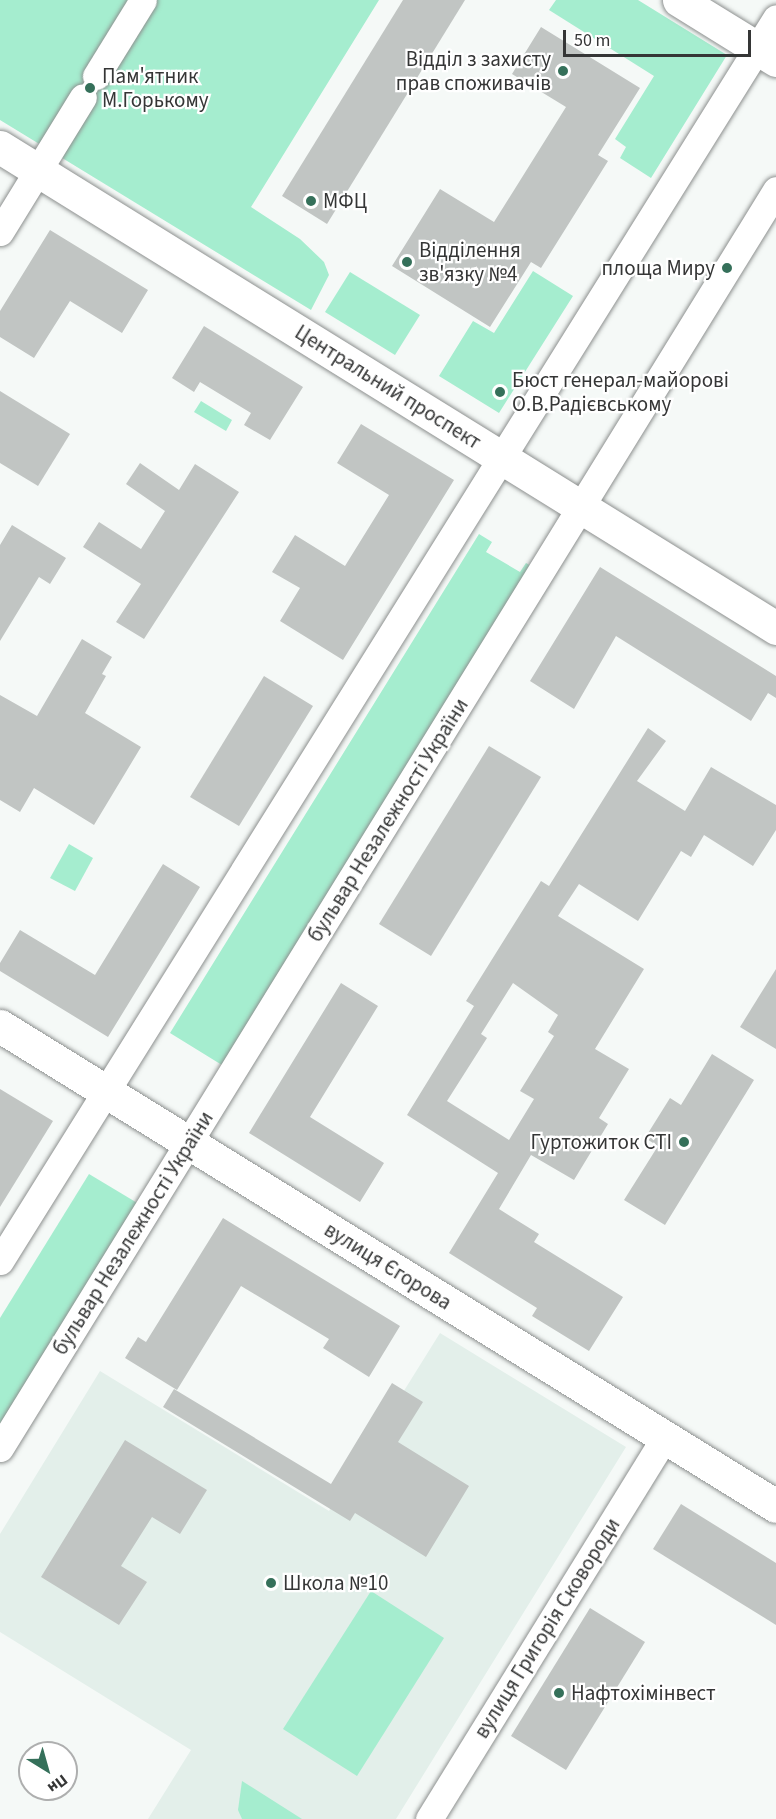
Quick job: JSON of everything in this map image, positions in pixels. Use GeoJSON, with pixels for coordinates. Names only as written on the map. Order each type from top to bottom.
{"type":"FeatureCollection","features":[{"type":"Feature","properties":{"kind":"street"},"geometry":{"type":"LineString","coordinates":[[0,232],[143,0]]}},
{"type":"Feature","properties":{"kind":"street"},"geometry":{"type":"LineString","coordinates":[[679,0],[766,54]]}},
{"type":"Feature","properties":{"kind":"street"},"geometry":{"type":"LineString","coordinates":[[0,1261],[500,457],[766,54],[776,18]]}},
{"type":"Feature","properties":{"kind":"street","name":"Центральний проспект"},"geometry":{"type":"LineString","coordinates":[[0,147],[776,628]]}},
{"type":"Feature","properties":{"kind":"street","name":"бульвар Незалежності України"},"geometry":{"type":"LineString","coordinates":[[0,1448],[776,190]]}},
{"type":"Feature","properties":{"kind":"street","name":"вулиця Єгорова"},"geometry":{"type":"LineString","coordinates":[[0,1026],[776,1506]]}},
{"type":"Feature","properties":{"kind":"street","name":"вулиця Григорія Сковороди"},"geometry":{"type":"LineString","coordinates":[[429,1819],[665,1437]]}},
{"type":"Feature","properties":{"kind":"shaded area","name":"Школа №10"},"geometry":{"type":"Polygon","coordinates":[[[440,1333],[626,1447],[396,1819],[148,1819],[191,1750],[0,1632],[0,1534],[100,1371],[329,1511],[440,1333]]]}},
{"type":"Feature","properties":{"kind":"green space"},"geometry":{"type":"Polygon","coordinates":[[[0,0],[379,0],[251,207],[300,239],[324,262],[329,275],[311,310],[0,120],[0,0]]]}},
{"type":"Feature","properties":{"kind":"green space"},"geometry":{"type":"Polygon","coordinates":[[[556,0],[638,0],[727,55],[651,178],[620,158],[626,147],[615,139],[654,76],[549,10],[556,0]]]}},
{"type":"Feature","properties":{"kind":"green space"},"geometry":{"type":"Polygon","coordinates":[[[533,271],[573,296],[499,413],[439,376],[473,321],[494,333],[533,271]]]}},
{"type":"Feature","properties":{"kind":"green space"},"geometry":{"type":"Polygon","coordinates":[[[350,272],[420,315],[395,355],[325,312],[350,272]]]}},
{"type":"Feature","properties":{"kind":"green space"},"geometry":{"type":"Polygon","coordinates":[[[201,401],[232,420],[226,431],[194,412],[201,401]]]}},
{"type":"Feature","properties":{"kind":"green space"},"geometry":{"type":"Polygon","coordinates":[[[479,534],[492,542],[486,552],[520,572],[526,563],[538,570],[230,1070],[170,1033],[479,534]]]}},
{"type":"Feature","properties":{"kind":"green space"},"geometry":{"type":"Polygon","coordinates":[[[69,844],[93,858],[75,891],[50,878],[69,844]]]}},
{"type":"Feature","properties":{"kind":"green space"},"geometry":{"type":"Polygon","coordinates":[[[89,1174],[144,1207],[0,1442],[0,1318],[89,1174]]]}},
{"type":"Feature","properties":{"kind":"green space"},"geometry":{"type":"Polygon","coordinates":[[[371,1591],[444,1638],[357,1776],[283,1729],[371,1591]]]}},
{"type":"Feature","properties":{"kind":"green space"},"geometry":{"type":"Polygon","coordinates":[[[242,1781],[302,1819],[242,1819],[238,1810],[242,1781]]]}},
{"type":"Feature","properties":{"kind":"building"},"geometry":{"type":"Polygon","coordinates":[[[403,0],[465,0],[327,224],[282,196],[403,0]]]}},
{"type":"Feature","properties":{"kind":"building"},"geometry":{"type":"Polygon","coordinates":[[[541,27],[640,88],[598,155],[608,161],[541,268],[531,262],[490,327],[392,266],[440,189],[494,222],[566,107],[512,74],[541,27]]]}},
{"type":"Feature","properties":{"kind":"building"},"geometry":{"type":"Polygon","coordinates":[[[50,230],[148,290],[122,333],[70,301],[34,358],[0,337],[0,311],[50,230]]]}},
{"type":"Feature","properties":{"kind":"building"},"geometry":{"type":"Polygon","coordinates":[[[204,326],[303,387],[270,440],[244,425],[251,413],[200,382],[194,392],[172,378],[204,326]]]}},
{"type":"Feature","properties":{"kind":"building"},"geometry":{"type":"Polygon","coordinates":[[[0,391],[70,434],[38,486],[0,463],[0,391]]]}},
{"type":"Feature","properties":{"kind":"building"},"geometry":{"type":"Polygon","coordinates":[[[361,424],[454,480],[343,660],[280,621],[300,588],[272,572],[295,535],[345,566],[389,495],[337,463],[361,424]]]}},
{"type":"Feature","properties":{"kind":"building"},"geometry":{"type":"Polygon","coordinates":[[[140,463],[179,490],[195,464],[239,492],[144,639],[116,622],[141,584],[83,547],[99,522],[141,549],[165,511],[126,484],[140,463]]]}},
{"type":"Feature","properties":{"kind":"building"},"geometry":{"type":"Polygon","coordinates":[[[12,525],[66,558],[50,584],[39,577],[0,641],[0,545],[12,525]]]}},
{"type":"Feature","properties":{"kind":"building"},"geometry":{"type":"Polygon","coordinates":[[[600,567],[776,676],[776,698],[768,693],[751,721],[616,636],[574,709],[530,681],[600,567]]]}},
{"type":"Feature","properties":{"kind":"building"},"geometry":{"type":"Polygon","coordinates":[[[82,639],[112,657],[102,674],[106,676],[85,713],[141,747],[94,825],[34,788],[20,812],[0,800],[0,695],[37,716],[82,639]]]}},
{"type":"Feature","properties":{"kind":"building"},"geometry":{"type":"Polygon","coordinates":[[[264,676],[313,706],[239,826],[190,797],[264,676]]]}},
{"type":"Feature","properties":{"kind":"building"},"geometry":{"type":"Polygon","coordinates":[[[648,728],[666,741],[637,781],[685,811],[711,767],[776,805],[776,830],[753,866],[704,835],[691,857],[681,851],[638,921],[579,884],[558,916],[644,969],[595,1049],[629,1069],[599,1118],[608,1124],[574,1180],[531,1155],[499,1209],[539,1234],[534,1242],[623,1297],[589,1351],[532,1316],[537,1308],[449,1253],[498,1173],[407,1115],[474,1006],[466,1001],[541,881],[549,886],[648,728]],[[513,983],[481,1034],[487,1038],[447,1101],[509,1140],[534,1099],[520,1091],[554,1036],[548,1032],[558,1015],[513,983]]]}},
{"type":"Feature","properties":{"kind":"building"},"geometry":{"type":"Polygon","coordinates":[[[489,746],[541,777],[431,956],[379,924],[489,746]]]}},
{"type":"Feature","properties":{"kind":"building"},"geometry":{"type":"Polygon","coordinates":[[[163,864],[200,887],[108,1037],[0,971],[0,963],[20,930],[95,975],[163,864]]]}},
{"type":"Feature","properties":{"kind":"building"},"geometry":{"type":"Polygon","coordinates":[[[776,969],[776,1049],[740,1027],[776,969]]]}},
{"type":"Feature","properties":{"kind":"building"},"geometry":{"type":"Polygon","coordinates":[[[341,983],[378,1006],[310,1117],[384,1163],[360,1202],[249,1133],[341,983]]]}},
{"type":"Feature","properties":{"kind":"building","name":"Гуртожиток СТІ"},"geometry":{"type":"Polygon","coordinates":[[[712,1054],[754,1080],[665,1225],[624,1200],[658,1146],[645,1138],[670,1098],[681,1105],[712,1054]]]}},
{"type":"Feature","properties":{"kind":"building"},"geometry":{"type":"Polygon","coordinates":[[[0,1089],[53,1121],[0,1207],[0,1089]]]}},
{"type":"Feature","properties":{"kind":"building"},"geometry":{"type":"Polygon","coordinates":[[[223,1218],[400,1326],[369,1377],[323,1348],[329,1339],[241,1286],[177,1390],[125,1358],[138,1337],[146,1342],[223,1218]]]}},
{"type":"Feature","properties":{"kind":"building"},"geometry":{"type":"Polygon","coordinates":[[[392,1383],[423,1402],[398,1442],[469,1486],[426,1557],[355,1513],[350,1521],[163,1407],[174,1389],[331,1484],[392,1383]]]}},
{"type":"Feature","properties":{"kind":"building"},"geometry":{"type":"Polygon","coordinates":[[[125,1440],[207,1490],[180,1534],[152,1517],[121,1566],[147,1582],[119,1625],[41,1577],[125,1440]]]}},
{"type":"Feature","properties":{"kind":"building"},"geometry":{"type":"Polygon","coordinates":[[[681,1504],[776,1563],[776,1625],[653,1549],[681,1504]]]}},
{"type":"Feature","properties":{"kind":"building"},"geometry":{"type":"Polygon","coordinates":[[[590,1608],[645,1642],[566,1770],[511,1736],[590,1608]]]}},
{"type":"Feature","properties":{"kind":"place","name":"Відділ з захисту прав споживачів"},"geometry":{"type":"Point","coordinates":[563,71]}},
{"type":"Feature","properties":{"kind":"place","name":"Пам'ятник М.Горькому"},"geometry":{"type":"Point","coordinates":[90,88]}},
{"type":"Feature","properties":{"kind":"place","name":"МФЦ"},"geometry":{"type":"Point","coordinates":[311,201]}},
{"type":"Feature","properties":{"kind":"place","name":"Відділення зв'язку №4"},"geometry":{"type":"Point","coordinates":[407,262]}},
{"type":"Feature","properties":{"kind":"place","name":"площа Миру"},"geometry":{"type":"Point","coordinates":[727,268]}},
{"type":"Feature","properties":{"kind":"place","name":"Бюст генерал-майорові О.В.Радієвському"},"geometry":{"type":"Point","coordinates":[500,392]}},
{"type":"Feature","properties":{"kind":"place","name":"Гуртожиток СТІ"},"geometry":{"type":"Point","coordinates":[684,1142]}},
{"type":"Feature","properties":{"kind":"place","name":"Школа №10"},"geometry":{"type":"Point","coordinates":[271,1583]}},
{"type":"Feature","properties":{"kind":"place","name":"Нафтохімінвест"},"geometry":{"type":"Point","coordinates":[559,1693]}}]}
